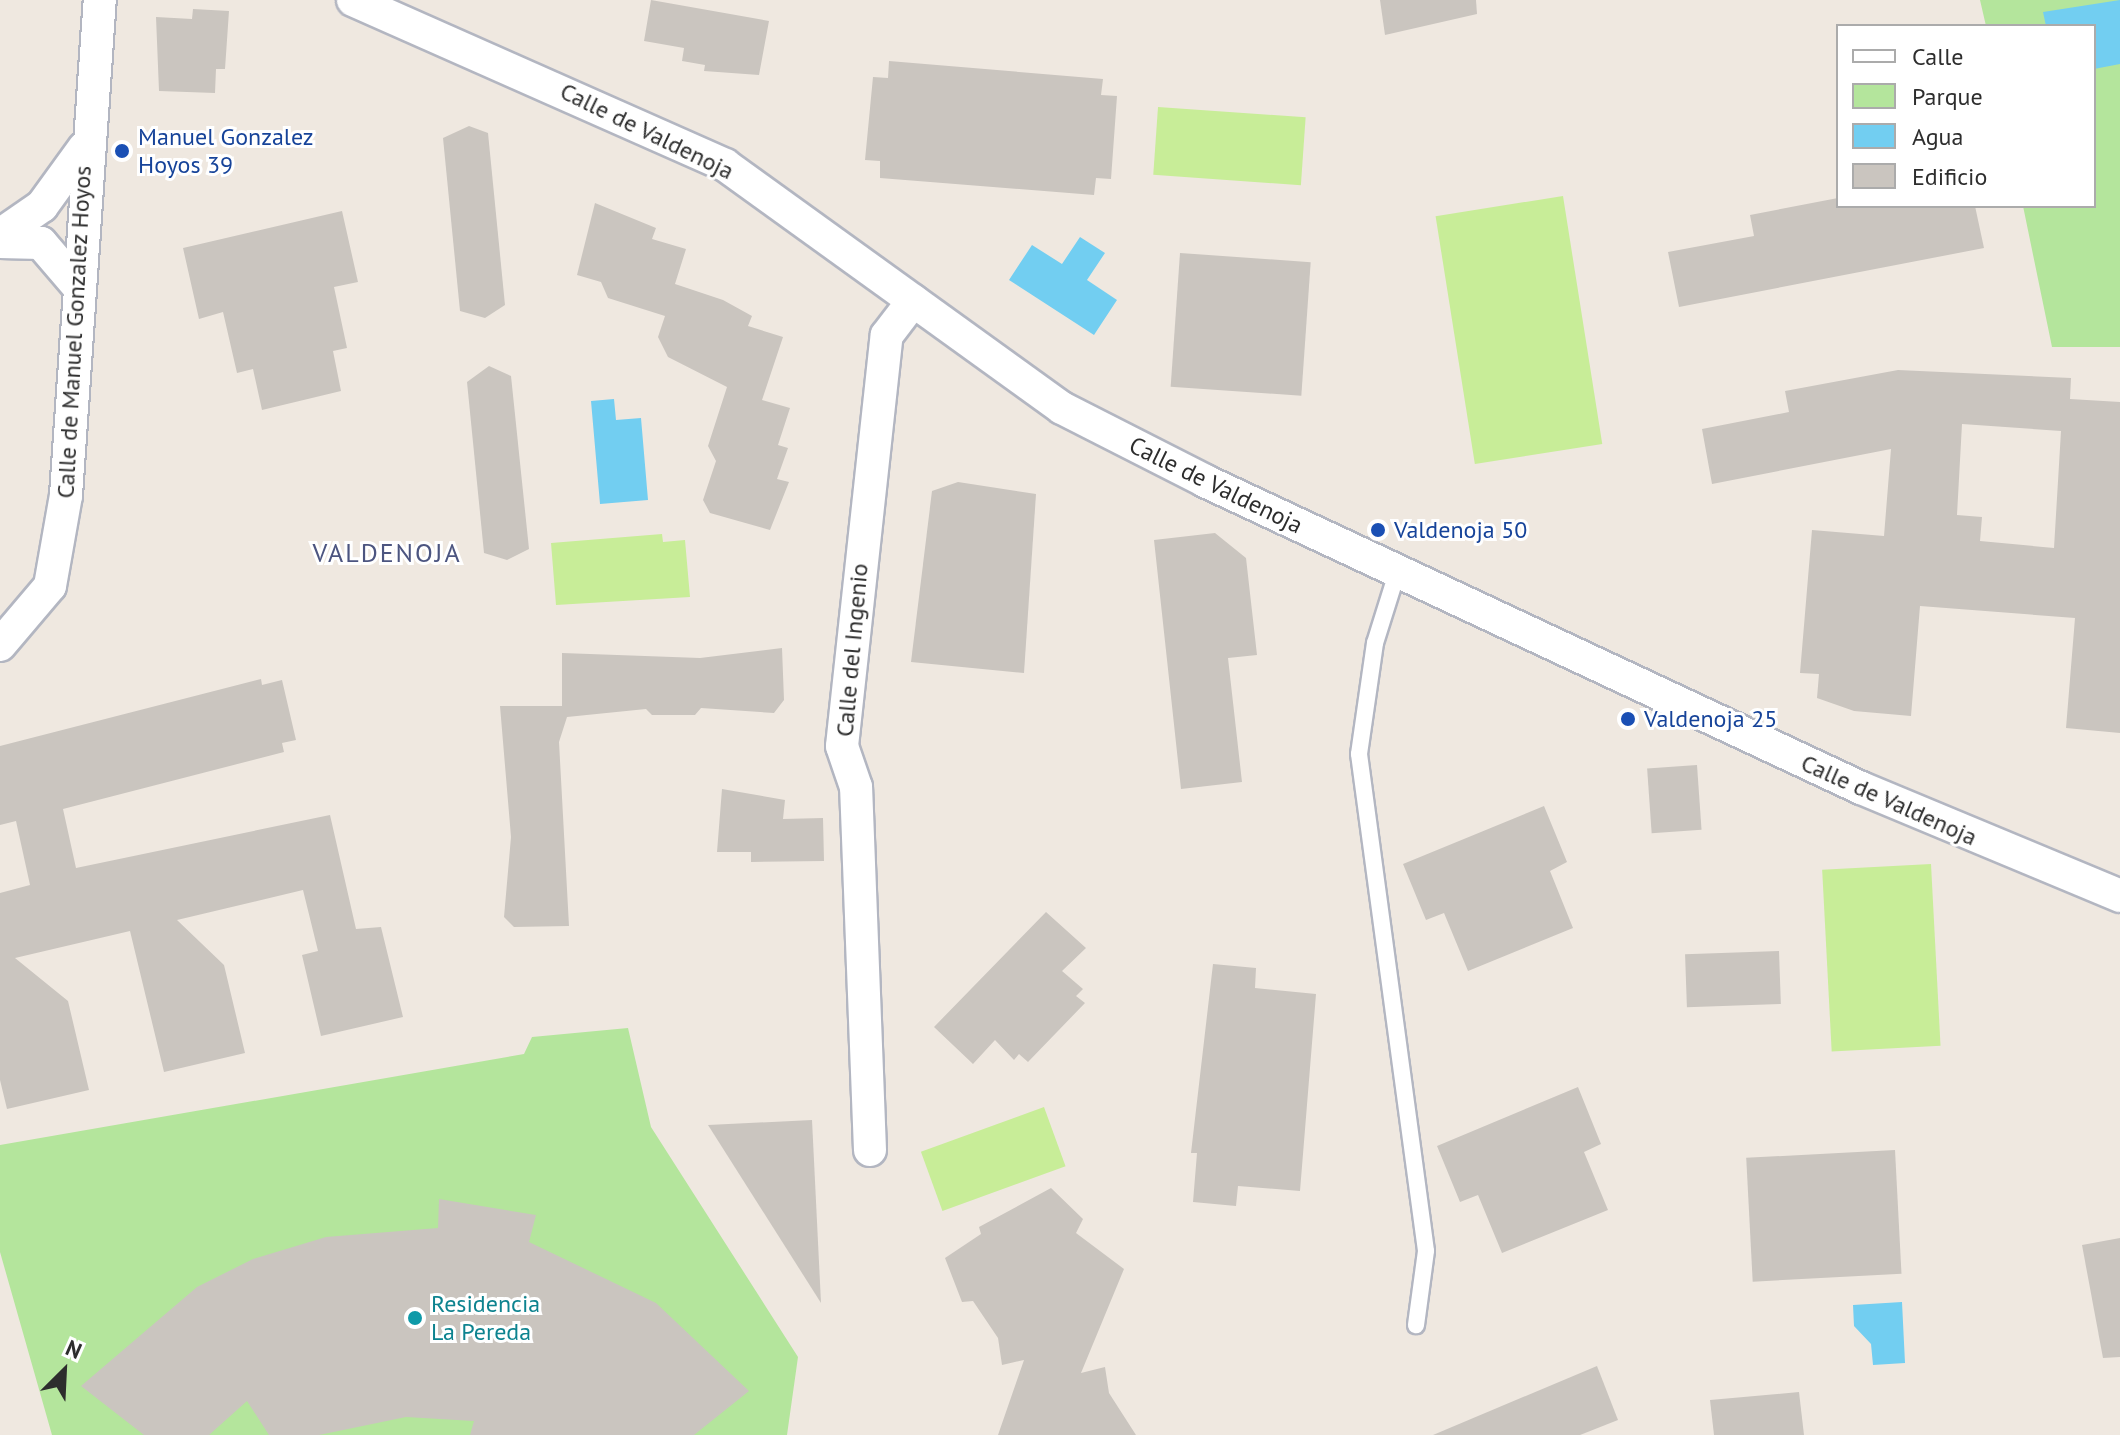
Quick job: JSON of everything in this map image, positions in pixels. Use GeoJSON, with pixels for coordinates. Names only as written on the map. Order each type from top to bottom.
{"type":"FeatureCollection","features":[{"type":"Feature","properties":{"kind":"street","name":"Calle de Manuel Gonzalez Hoyos"},"geometry":{"type":"LineString","coordinates":[[0,645],[50,586],[66,495],[85,145],[100,0]]}},
{"type":"Feature","properties":{"kind":"street","name":"Calle de Valdenoja"},"geometry":{"type":"LineString","coordinates":[[353,0],[725,165],[1062,408],[1396,576],[1961,833],[2120,896]]}},
{"type":"Feature","properties":{"kind":"street"},"geometry":{"type":"LineString","coordinates":[[0,235],[42,206],[85,145]]}},
{"type":"Feature","properties":{"kind":"street"},"geometry":{"type":"LineString","coordinates":[[0,242],[41,243],[77,285]]}},
{"type":"Feature","properties":{"kind":"street","name":"Calle del Ingenio"},"geometry":{"type":"LineString","coordinates":[[870,1150],[856,787],[842,746],[887,335],[913,301]]}},
{"type":"Feature","properties":{"kind":"lane"},"geometry":{"type":"LineString","coordinates":[[1396,576],[1375,643],[1359,754],[1426,1251],[1416,1325]]}},
{"type":"Feature","properties":{"kind":"green space"},"geometry":{"type":"Polygon","coordinates":[[[1980,0],[2120,0],[2120,347],[2052,347],[2023,208],[2096,208],[2096,24],[1986,24],[1980,0]]]}},
{"type":"Feature","properties":{"kind":"green space"},"geometry":{"type":"Polygon","coordinates":[[[1158,107],[1306,117],[1301,185],[1153,175],[1158,107]]]}},
{"type":"Feature","properties":{"kind":"green space"},"geometry":{"type":"Polygon","coordinates":[[[1563,196],[1602,444],[1475,464],[1436,216],[1563,196]]]}},
{"type":"Feature","properties":{"kind":"green space"},"geometry":{"type":"Polygon","coordinates":[[[662,534],[663,542],[685,540],[690,597],[556,605],[551,543],[662,534]]]}},
{"type":"Feature","properties":{"kind":"green space"},"geometry":{"type":"Polygon","coordinates":[[[1931,864],[1941,1046],[1832,1051],[1822,870],[1931,864]]]}},
{"type":"Feature","properties":{"kind":"green space"},"geometry":{"type":"Polygon","coordinates":[[[628,1028],[651,1127],[798,1357],[787,1435],[52,1435],[0,1252],[0,1145],[524,1054],[532,1037],[628,1028]]]}},
{"type":"Feature","properties":{"kind":"green space"},"geometry":{"type":"Polygon","coordinates":[[[1044,1107],[1066,1166],[942,1211],[921,1152],[1044,1107]]]}},
{"type":"Feature","properties":{"kind":"water"},"geometry":{"type":"Polygon","coordinates":[[[2120,0],[2120,64],[2096,69],[2096,24],[2046,24],[2043,12],[2120,0]]]}},
{"type":"Feature","properties":{"kind":"water"},"geometry":{"type":"Polygon","coordinates":[[[1080,237],[1105,253],[1087,280],[1117,300],[1094,335],[1009,280],[1032,245],[1062,264],[1080,237]]]}},
{"type":"Feature","properties":{"kind":"water"},"geometry":{"type":"Polygon","coordinates":[[[614,399],[616,420],[641,418],[648,500],[600,504],[591,401],[614,399]]]}},
{"type":"Feature","properties":{"kind":"water"},"geometry":{"type":"Polygon","coordinates":[[[1902,1302],[1905,1363],[1873,1365],[1871,1344],[1854,1326],[1853,1305],[1902,1302]]]}},
{"type":"Feature","properties":{"kind":"building"},"geometry":{"type":"Polygon","coordinates":[[[651,0],[769,21],[759,75],[704,71],[705,65],[682,61],[684,48],[644,41],[651,0]]]}},
{"type":"Feature","properties":{"kind":"building"},"geometry":{"type":"Polygon","coordinates":[[[1380,0],[1476,0],[1477,14],[1385,35],[1380,0]]]}},
{"type":"Feature","properties":{"kind":"building"},"geometry":{"type":"Polygon","coordinates":[[[193,9],[229,11],[225,69],[216,69],[215,93],[159,91],[156,17],[192,19],[193,9]]]}},
{"type":"Feature","properties":{"kind":"building"},"geometry":{"type":"Polygon","coordinates":[[[889,61],[1103,79],[1101,95],[1117,96],[1111,179],[1096,178],[1094,195],[880,178],[880,161],[865,160],[873,77],[888,78],[889,61]]]}},
{"type":"Feature","properties":{"kind":"building"},"geometry":{"type":"Polygon","coordinates":[[[469,126],[488,133],[505,305],[485,318],[460,311],[443,138],[469,126]]]}},
{"type":"Feature","properties":{"kind":"building"},"geometry":{"type":"Polygon","coordinates":[[[1836,198],[1836,208],[1975,208],[1984,248],[1679,307],[1668,252],[1754,236],[1750,215],[1836,198]]]}},
{"type":"Feature","properties":{"kind":"building"},"geometry":{"type":"Polygon","coordinates":[[[595,203],[656,228],[652,239],[686,249],[675,284],[723,300],[752,316],[748,326],[783,337],[762,400],[790,408],[778,445],[788,448],[777,479],[789,482],[770,530],[710,513],[703,500],[716,461],[708,446],[727,387],[668,357],[658,337],[665,316],[608,298],[601,282],[577,275],[595,203]]]}},
{"type":"Feature","properties":{"kind":"building"},"geometry":{"type":"Polygon","coordinates":[[[342,211],[358,282],[334,287],[347,348],[333,351],[341,391],[262,410],[253,369],[237,373],[223,312],[199,319],[183,248],[342,211]]]}},
{"type":"Feature","properties":{"kind":"building"},"geometry":{"type":"Polygon","coordinates":[[[1180,253],[1311,262],[1301,396],[1171,387],[1180,253]]]}},
{"type":"Feature","properties":{"kind":"building"},"geometry":{"type":"Polygon","coordinates":[[[489,366],[511,376],[529,549],[507,560],[484,553],[467,382],[489,366]]]}},
{"type":"Feature","properties":{"kind":"building"},"geometry":{"type":"Polygon","coordinates":[[[1898,370],[2071,378],[2070,399],[2120,402],[2120,733],[2066,728],[2075,618],[1920,606],[1911,716],[1854,711],[1817,698],[1819,674],[1800,673],[1812,530],[1884,536],[1891,449],[1712,484],[1702,429],[1789,412],[1785,391],[1898,370]],[[1962,424],[1957,515],[1982,517],[1980,541],[2054,548],[2061,431],[1962,424]]]}},
{"type":"Feature","properties":{"kind":"building"},"geometry":{"type":"Polygon","coordinates":[[[958,482],[1036,494],[1024,673],[911,662],[932,491],[958,482]]]}},
{"type":"Feature","properties":{"kind":"building"},"geometry":{"type":"Polygon","coordinates":[[[1215,533],[1246,558],[1257,655],[1228,658],[1242,782],[1181,789],[1154,540],[1215,533]]]}},
{"type":"Feature","properties":{"kind":"building"},"geometry":{"type":"Polygon","coordinates":[[[782,648],[784,700],[774,713],[701,708],[695,715],[652,715],[646,709],[567,717],[559,742],[569,926],[514,927],[504,917],[511,837],[500,706],[562,706],[562,653],[700,658],[782,648]]]}},
{"type":"Feature","properties":{"kind":"building"},"geometry":{"type":"Polygon","coordinates":[[[261,679],[262,685],[282,680],[296,740],[282,743],[284,752],[63,809],[76,868],[330,815],[356,929],[381,927],[403,1017],[321,1036],[302,955],[318,951],[303,890],[177,920],[224,965],[245,1053],[164,1072],[130,931],[15,958],[68,1001],[89,1090],[7,1109],[0,1080],[0,893],[30,885],[16,821],[0,825],[0,746],[261,679]]]}},
{"type":"Feature","properties":{"kind":"building"},"geometry":{"type":"Polygon","coordinates":[[[1697,765],[1702,830],[1652,833],[1647,768],[1697,765]]]}},
{"type":"Feature","properties":{"kind":"building"},"geometry":{"type":"Polygon","coordinates":[[[722,789],[785,800],[783,819],[823,818],[824,861],[751,862],[751,852],[717,852],[722,789]]]}},
{"type":"Feature","properties":{"kind":"building"},"geometry":{"type":"Polygon","coordinates":[[[1544,806],[1567,862],[1550,871],[1573,928],[1468,971],[1444,913],[1426,920],[1403,864],[1544,806]]]}},
{"type":"Feature","properties":{"kind":"building"},"geometry":{"type":"Polygon","coordinates":[[[1046,912],[1086,948],[1062,971],[1083,989],[1076,996],[1085,1003],[1028,1062],[1019,1054],[1014,1060],[995,1040],[973,1064],[934,1027],[1046,912]]]}},
{"type":"Feature","properties":{"kind":"building"},"geometry":{"type":"Polygon","coordinates":[[[1779,951],[1781,1004],[1687,1007],[1685,954],[1779,951]]]}},
{"type":"Feature","properties":{"kind":"building"},"geometry":{"type":"Polygon","coordinates":[[[1213,964],[1256,968],[1255,988],[1316,994],[1300,1191],[1238,1186],[1236,1206],[1193,1202],[1197,1153],[1191,1153],[1213,964]]]}},
{"type":"Feature","properties":{"kind":"building"},"geometry":{"type":"Polygon","coordinates":[[[1578,1087],[1601,1144],[1584,1152],[1608,1210],[1502,1253],[1478,1195],[1460,1202],[1437,1146],[1578,1087]]]}},
{"type":"Feature","properties":{"kind":"building"},"geometry":{"type":"Polygon","coordinates":[[[812,1120],[821,1303],[708,1125],[812,1120]]]}},
{"type":"Feature","properties":{"kind":"building"},"geometry":{"type":"Polygon","coordinates":[[[1895,1150],[1901,1274],[1753,1282],[1746,1158],[1895,1150]]]}},
{"type":"Feature","properties":{"kind":"building"},"geometry":{"type":"Polygon","coordinates":[[[1051,1188],[1083,1219],[1076,1233],[1124,1269],[1081,1373],[1105,1367],[1109,1393],[1136,1435],[998,1435],[1024,1360],[1002,1365],[998,1338],[973,1301],[962,1302],[945,1258],[981,1234],[979,1227],[1051,1188]]]}},
{"type":"Feature","properties":{"kind":"building","name":"Residencia La Pereda"},"geometry":{"type":"Polygon","coordinates":[[[439,1199],[536,1215],[529,1242],[656,1303],[749,1391],[694,1435],[470,1435],[474,1421],[406,1417],[319,1435],[269,1435],[247,1401],[209,1435],[144,1435],[81,1386],[197,1287],[253,1259],[326,1237],[438,1228],[439,1199]]]}},
{"type":"Feature","properties":{"kind":"building"},"geometry":{"type":"Polygon","coordinates":[[[2120,1238],[2120,1357],[2103,1358],[2082,1245],[2120,1238]]]}},
{"type":"Feature","properties":{"kind":"building"},"geometry":{"type":"Polygon","coordinates":[[[1597,1366],[1618,1420],[1580,1435],[1433,1435],[1597,1366]]]}},
{"type":"Feature","properties":{"kind":"building"},"geometry":{"type":"Polygon","coordinates":[[[1799,1392],[1804,1435],[1714,1435],[1710,1400],[1799,1392]]]}},
{"type":"Feature","properties":{"kind":"place","name":"Manuel Gonzalez Hoyos 39"},"geometry":{"type":"Point","coordinates":[122,151]}},
{"type":"Feature","properties":{"kind":"place","name":"Valdenoja 50"},"geometry":{"type":"Point","coordinates":[1378,530]}},
{"type":"Feature","properties":{"kind":"place","name":"Valdenoja 25"},"geometry":{"type":"Point","coordinates":[1628,719]}},
{"type":"Feature","properties":{"kind":"place","name":"Residencia La Pereda"},"geometry":{"type":"Point","coordinates":[415,1318]}},
{"type":"Feature","properties":{"kind":"district","name":"VALDENOJA"},"geometry":{"type":"Point","coordinates":[387,553]}}]}
